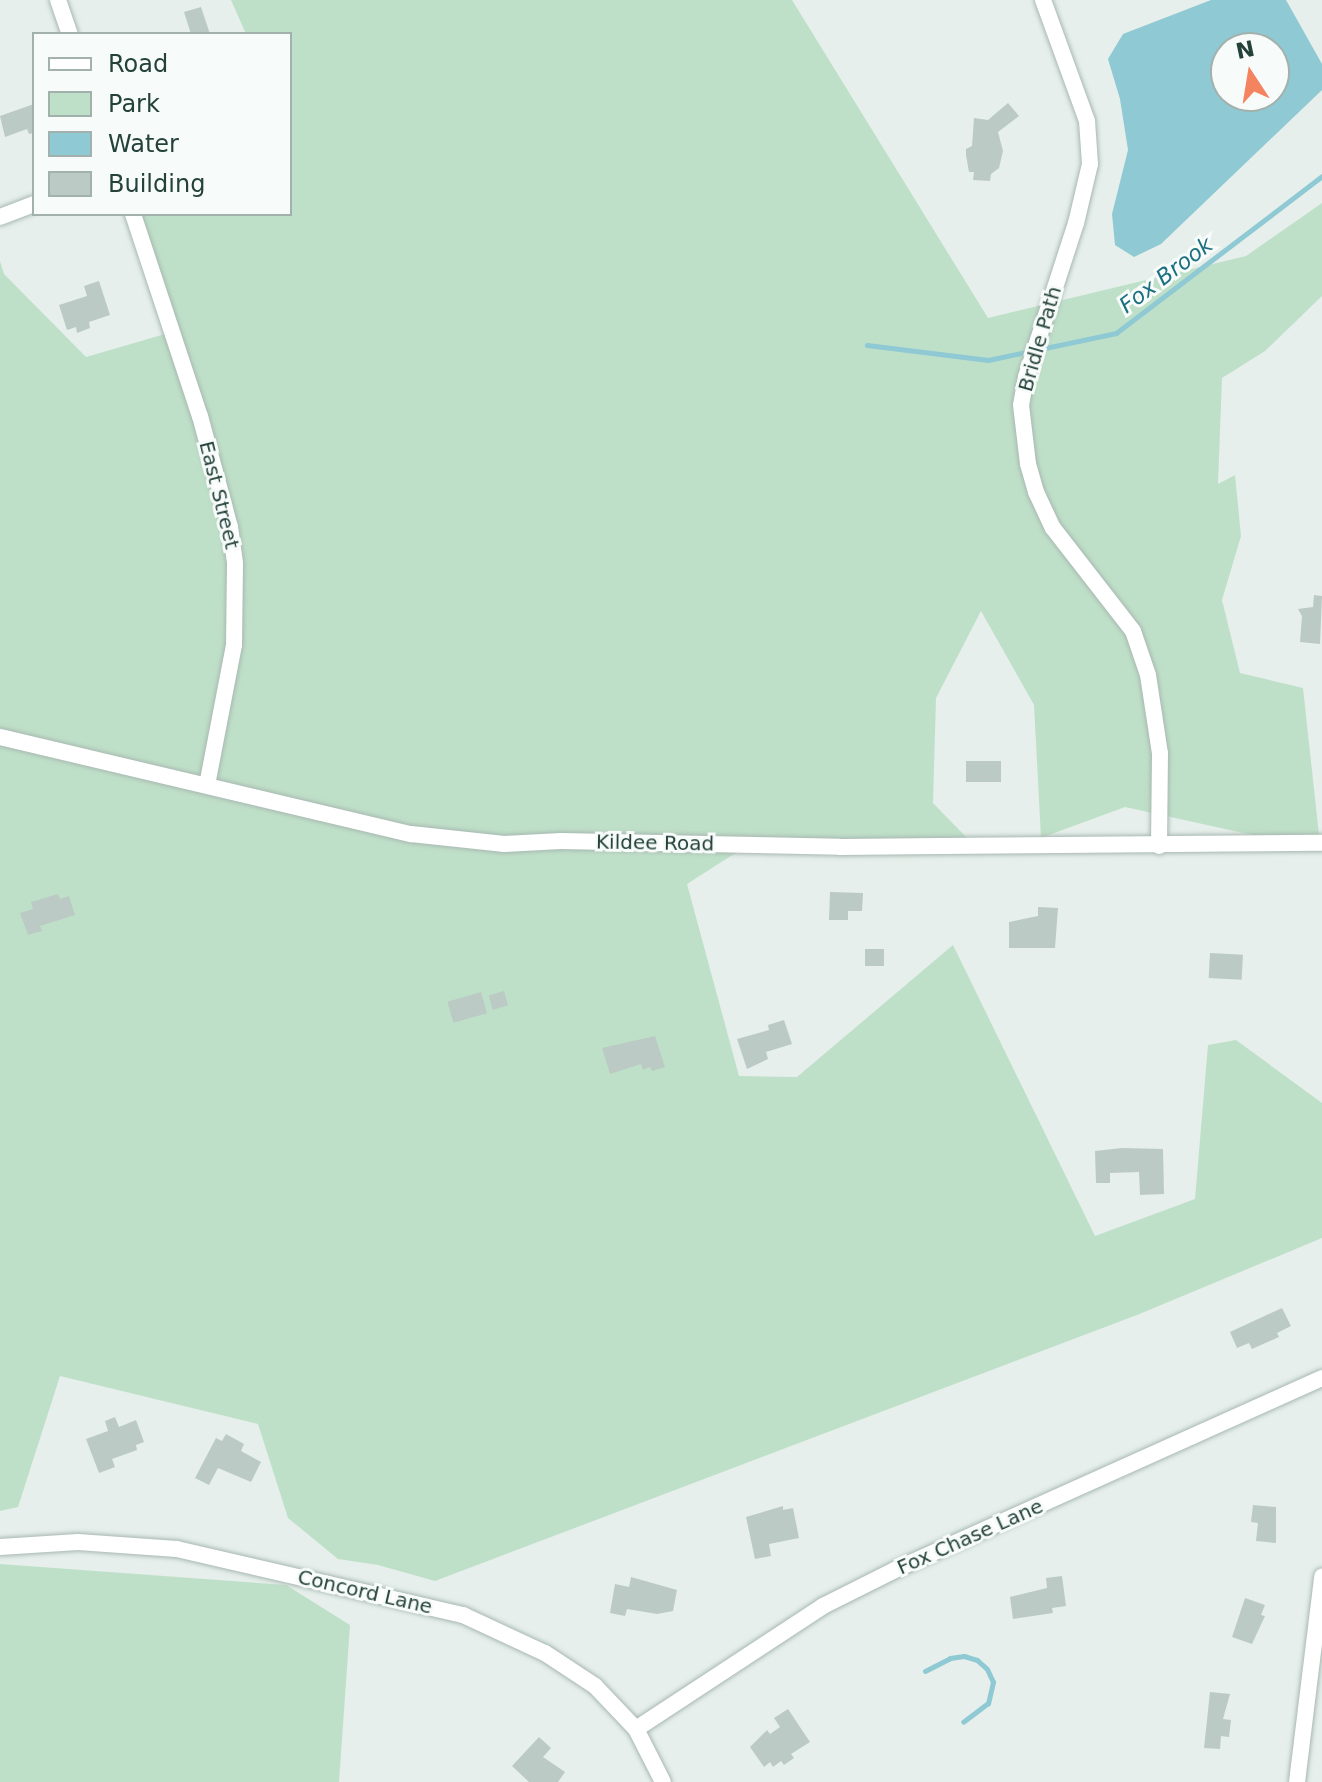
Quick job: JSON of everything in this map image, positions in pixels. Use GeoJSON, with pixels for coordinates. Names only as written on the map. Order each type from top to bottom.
{"type":"FeatureCollection","features":[{"type":"Feature","properties":{"kind":"street"},"geometry":{"type":"LineString","coordinates":[[58,0],[69,32]]}},
{"type":"Feature","properties":{"kind":"street","name":"Bridle Path"},"geometry":{"type":"LineString","coordinates":[[1043,0],[1079,94],[1090,145],[1086,189],[1038,335],[1021,405],[1036,492],[1053,528],[1133,631],[1148,675],[1160,753],[1159,846]]}},
{"type":"Feature","properties":{"kind":"street"},"geometry":{"type":"LineString","coordinates":[[0,217],[32,205]]}},
{"type":"Feature","properties":{"kind":"street","name":"East Street"},"geometry":{"type":"LineString","coordinates":[[134,216],[200,416],[230,527],[235,564],[234,645],[207,785]]}},
{"type":"Feature","properties":{"kind":"street","name":"Kildee Road"},"geometry":{"type":"LineString","coordinates":[[0,737],[411,834],[504,844],[1159,846],[1322,843]]}},
{"type":"Feature","properties":{"kind":"street","name":"Fox Chase Lane"},"geometry":{"type":"LineString","coordinates":[[636,1729],[823,1606],[885,1575],[1322,1378]]}},
{"type":"Feature","properties":{"kind":"street","name":"Concord Lane"},"geometry":{"type":"LineString","coordinates":[[0,1547],[78,1542],[177,1549],[463,1615],[545,1653],[595,1686],[636,1729],[663,1782]]}},
{"type":"Feature","properties":{"kind":"street"},"geometry":{"type":"LineString","coordinates":[[1297,1782],[1322,1577]]}},
{"type":"Feature","properties":{"kind":"green space"},"geometry":{"type":"Polygon","coordinates":[[[231,0],[792,0],[988,318],[1246,256],[1322,203],[1322,296],[1265,351],[1222,378],[1218,484],[1235,475],[1241,536],[1222,600],[1240,673],[1303,688],[1319,835],[1257,836],[1125,807],[1041,838],[1034,705],[981,611],[936,698],[933,803],[967,838],[748,845],[687,884],[739,1076],[797,1077],[953,945],[1095,1236],[1195,1199],[1208,1045],[1236,1040],[1322,1103],[1322,1238],[1137,1315],[435,1581],[378,1565],[338,1559],[288,1518],[258,1424],[60,1376],[18,1507],[0,1511],[0,261],[4,274],[86,357],[172,332],[132,216],[292,216],[292,32],[245,32],[231,0]]]}},
{"type":"Feature","properties":{"kind":"green space"},"geometry":{"type":"Polygon","coordinates":[[[0,1564],[286,1585],[350,1625],[339,1782],[0,1782],[0,1564]]]}},
{"type":"Feature","properties":{"kind":"water"},"geometry":{"type":"Polygon","coordinates":[[[1211,0],[1286,0],[1322,64],[1322,90],[1161,244],[1134,257],[1115,245],[1112,214],[1128,150],[1120,99],[1108,59],[1123,34],[1211,0]]]}},
{"type":"Feature","properties":{"kind":"building"},"geometry":{"type":"Polygon","coordinates":[[[201,7],[209,32],[190,32],[184,12],[201,7]]]}},
{"type":"Feature","properties":{"kind":"building"},"geometry":{"type":"Polygon","coordinates":[[[1008,103],[1019,116],[998,132],[1003,151],[999,168],[991,174],[990,181],[973,180],[974,172],[969,172],[966,149],[972,146],[974,118],[988,120],[1008,103]]]}},
{"type":"Feature","properties":{"kind":"building"},"geometry":{"type":"Polygon","coordinates":[[[32,105],[32,133],[29,134],[27,129],[5,137],[0,116],[32,105]]]}},
{"type":"Feature","properties":{"kind":"building"},"geometry":{"type":"Polygon","coordinates":[[[99,281],[110,315],[89,322],[90,328],[77,333],[76,327],[67,330],[59,305],[87,296],[84,286],[99,281]]]}},
{"type":"Feature","properties":{"kind":"building"},"geometry":{"type":"Polygon","coordinates":[[[1314,595],[1322,596],[1320,644],[1300,642],[1302,616],[1298,609],[1313,607],[1314,595]]]}},
{"type":"Feature","properties":{"kind":"building"},"geometry":{"type":"Polygon","coordinates":[[[966,761],[1001,761],[1001,782],[966,782],[966,761]]]}},
{"type":"Feature","properties":{"kind":"building"},"geometry":{"type":"Polygon","coordinates":[[[830,892],[863,893],[862,911],[848,911],[848,920],[829,920],[830,892]]]}},
{"type":"Feature","properties":{"kind":"building"},"geometry":{"type":"Polygon","coordinates":[[[58,894],[60,899],[69,896],[75,915],[40,926],[42,931],[28,935],[20,913],[33,909],[31,902],[58,894]]]}},
{"type":"Feature","properties":{"kind":"building"},"geometry":{"type":"Polygon","coordinates":[[[1038,907],[1058,908],[1055,948],[1009,948],[1009,922],[1038,916],[1038,907]]]}},
{"type":"Feature","properties":{"kind":"building"},"geometry":{"type":"Polygon","coordinates":[[[865,949],[884,949],[884,966],[865,966],[865,949]]]}},
{"type":"Feature","properties":{"kind":"building"},"geometry":{"type":"Polygon","coordinates":[[[1210,953],[1243,955],[1242,980],[1209,978],[1210,953]]]}},
{"type":"Feature","properties":{"kind":"building"},"geometry":{"type":"Polygon","coordinates":[[[504,991],[508,1005],[493,1010],[489,995],[504,991]]]}},
{"type":"Feature","properties":{"kind":"building"},"geometry":{"type":"Polygon","coordinates":[[[481,992],[487,1013],[453,1023],[447,1002],[481,992]]]}},
{"type":"Feature","properties":{"kind":"building"},"geometry":{"type":"Polygon","coordinates":[[[784,1020],[792,1044],[766,1052],[768,1059],[747,1069],[737,1039],[769,1030],[768,1025],[784,1020]]]}},
{"type":"Feature","properties":{"kind":"building"},"geometry":{"type":"Polygon","coordinates":[[[655,1036],[665,1067],[643,1070],[641,1064],[610,1074],[602,1048],[655,1036]]]}},
{"type":"Feature","properties":{"kind":"building"},"geometry":{"type":"Polygon","coordinates":[[[1163,1149],[1164,1194],[1140,1195],[1139,1172],[1110,1173],[1110,1183],[1096,1183],[1095,1151],[1163,1149]]]}},
{"type":"Feature","properties":{"kind":"building"},"geometry":{"type":"Polygon","coordinates":[[[1282,1308],[1291,1326],[1277,1333],[1279,1337],[1252,1349],[1249,1343],[1237,1348],[1230,1332],[1282,1308]]]}},
{"type":"Feature","properties":{"kind":"building"},"geometry":{"type":"Polygon","coordinates":[[[115,1417],[119,1427],[136,1420],[144,1442],[136,1445],[137,1450],[112,1459],[115,1467],[99,1473],[86,1439],[108,1431],[105,1421],[115,1417]]]}},
{"type":"Feature","properties":{"kind":"building"},"geometry":{"type":"Polygon","coordinates":[[[226,1434],[244,1444],[241,1451],[261,1462],[251,1482],[218,1468],[209,1485],[195,1478],[216,1438],[222,1441],[226,1434]]]}},
{"type":"Feature","properties":{"kind":"building"},"geometry":{"type":"Polygon","coordinates":[[[1253,1505],[1276,1507],[1276,1543],[1256,1541],[1258,1523],[1251,1522],[1253,1505]]]}},
{"type":"Feature","properties":{"kind":"building"},"geometry":{"type":"Polygon","coordinates":[[[783,1506],[783,1510],[793,1508],[799,1538],[769,1544],[771,1556],[755,1559],[746,1517],[783,1506]]]}},
{"type":"Feature","properties":{"kind":"building"},"geometry":{"type":"Polygon","coordinates":[[[1062,1576],[1066,1606],[1052,1608],[1053,1613],[1013,1619],[1010,1597],[1047,1588],[1046,1578],[1062,1576]]]}},
{"type":"Feature","properties":{"kind":"building"},"geometry":{"type":"Polygon","coordinates":[[[631,1577],[677,1590],[673,1611],[657,1614],[627,1609],[625,1616],[610,1613],[615,1584],[629,1587],[631,1577]]]}},
{"type":"Feature","properties":{"kind":"building"},"geometry":{"type":"Polygon","coordinates":[[[1245,1598],[1265,1605],[1261,1615],[1265,1616],[1252,1644],[1232,1637],[1245,1598]]]}},
{"type":"Feature","properties":{"kind":"building"},"geometry":{"type":"Polygon","coordinates":[[[1210,1692],[1230,1694],[1223,1719],[1231,1720],[1229,1737],[1221,1736],[1220,1749],[1204,1748],[1210,1692]]]}},
{"type":"Feature","properties":{"kind":"building"},"geometry":{"type":"Polygon","coordinates":[[[788,1709],[810,1742],[791,1754],[794,1758],[784,1765],[781,1761],[773,1767],[770,1762],[764,1767],[750,1747],[767,1730],[770,1734],[780,1727],[774,1718],[788,1709]]]}},
{"type":"Feature","properties":{"kind":"building"},"geometry":{"type":"Polygon","coordinates":[[[539,1737],[551,1748],[543,1757],[565,1772],[558,1782],[529,1782],[512,1766],[539,1737]]]}},
{"type":"Feature","properties":{"kind":"waterway","name":"Fox Brook"},"geometry":{"type":"LineString","coordinates":[[867,345],[988,360],[1116,333],[1322,176]]}},
{"type":"Feature","properties":{"kind":"waterway"},"geometry":{"type":"LineString","coordinates":[[925,1671],[950,1658],[964,1656],[977,1660],[987,1669],[993,1682],[988,1703],[963,1722]]}}]}
